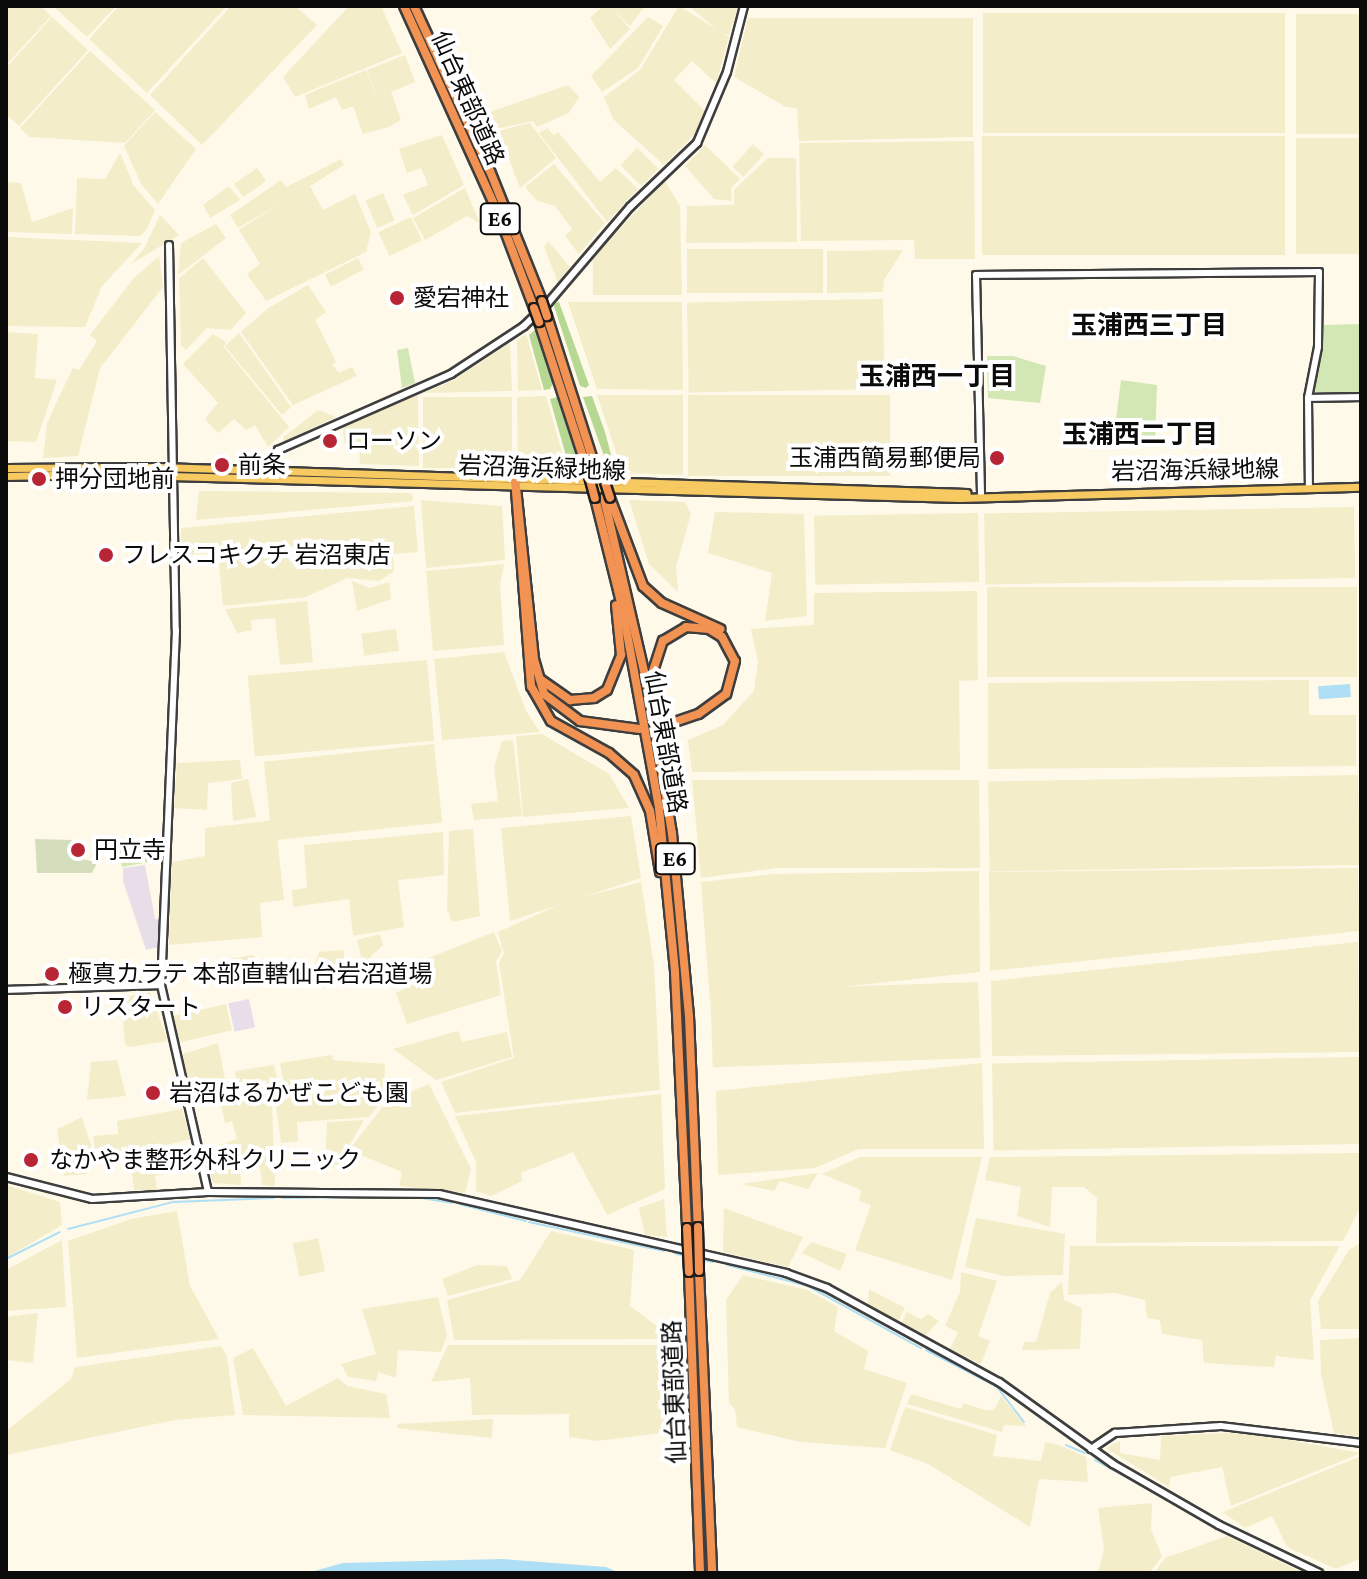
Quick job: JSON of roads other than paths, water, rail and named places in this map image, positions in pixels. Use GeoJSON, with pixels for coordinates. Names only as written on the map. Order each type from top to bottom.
{"type":"FeatureCollection","features":[{"type":"Feature","properties":{"kind":"highway","name":"仙台東部道路"},"geometry":{"type":"LineString","coordinates":[[404,6],[456,106]]}},
{"type":"Feature","properties":{"kind":"highway","name":"仙台東部道路"},"geometry":{"type":"LineString","coordinates":[[414,6],[542,301],[580,414],[603,498],[649,693],[678,887],[693,1066],[712,1573]]}},
{"type":"Feature","properties":{"kind":"highway","name":"仙台東部道路"},"geometry":{"type":"LineString","coordinates":[[467,130],[595,469]]}},
{"type":"Feature","properties":{"kind":"highway"},"geometry":{"type":"LineString","coordinates":[[515,484],[538,677],[544,694],[569,716],[602,726],[640,731],[579,725],[535,695]]}},
{"type":"Feature","properties":{"kind":"highway"},"geometry":{"type":"LineString","coordinates":[[515,484],[524,651],[535,695],[551,721],[616,758],[643,790],[675,972]]}},
{"type":"Feature","properties":{"kind":"highway","name":"仙台東部道路"},"geometry":{"type":"LineString","coordinates":[[603,498],[649,751],[675,972],[700,1573]]}},
{"type":"Feature","properties":{"kind":"highway"},"geometry":{"type":"LineString","coordinates":[[538,677],[556,695],[579,701],[607,690],[618,671],[620,630],[603,498]]}},
{"type":"Feature","properties":{"kind":"highway"},"geometry":{"type":"LineString","coordinates":[[603,498],[643,586],[662,603],[720,628],[740,657],[740,678],[727,700],[700,719],[666,728],[706,710],[730,688],[733,654],[716,632],[694,626],[673,632],[659,647],[652,674],[673,806],[678,887]]}},
{"type":"Feature","properties":{"kind":"main road","name":"岩沼海浜緑地線"},"geometry":{"type":"LineString","coordinates":[[6,468],[515,484],[981,494],[1361,487]]}},
{"type":"Feature","properties":{"kind":"main road","name":"岩沼海浜緑地線"},"geometry":{"type":"LineString","coordinates":[[6,476],[174,472]]}},
{"type":"Feature","properties":{"kind":"street"},"geometry":{"type":"LineString","coordinates":[[272,474],[278,450],[451,374],[540,311],[630,207],[697,143],[727,72],[744,6]]}},
{"type":"Feature","properties":{"kind":"street"},"geometry":{"type":"LineString","coordinates":[[169,245],[176,630],[161,985],[208,1192]]}},
{"type":"Feature","properties":{"kind":"street"},"geometry":{"type":"LineString","coordinates":[[981,494],[976,275],[1319,272],[1318,347],[1308,398],[1309,488]]}},
{"type":"Feature","properties":{"kind":"street"},"geometry":{"type":"LineString","coordinates":[[1308,398],[1361,397]]}},
{"type":"Feature","properties":{"kind":"street"},"geometry":{"type":"LineString","coordinates":[[6,990],[161,985]]}},
{"type":"Feature","properties":{"kind":"street"},"geometry":{"type":"LineString","coordinates":[[6,1177],[92,1199],[208,1192],[439,1194],[786,1273],[827,1288],[999,1382],[1091,1449],[1219,1525],[1319,1573]]}},
{"type":"Feature","properties":{"kind":"street"},"geometry":{"type":"LineString","coordinates":[[1091,1449],[1115,1433],[1221,1426],[1361,1443]]}},
{"type":"Feature","properties":{"kind":"water"},"geometry":{"type":"Polygon","coordinates":[[[1350,684],[1351,697],[1319,699],[1318,686],[1350,684]]]}},
{"type":"Feature","properties":{"kind":"water"},"geometry":{"type":"Polygon","coordinates":[[[502,1559],[606,1567],[620,1573],[307,1573],[343,1563],[502,1559]]]}},
{"type":"Feature","properties":{"kind":"waterway"},"geometry":{"type":"LineString","coordinates":[[282,1198],[415,1197],[452,1203]]}},
{"type":"Feature","properties":{"kind":"waterway"},"geometry":{"type":"LineString","coordinates":[[68,1229],[173,1202],[274,1198]]}},
{"type":"Feature","properties":{"kind":"waterway"},"geometry":{"type":"LineString","coordinates":[[459,1204],[526,1221]]}},
{"type":"Feature","properties":{"kind":"waterway"},"geometry":{"type":"LineString","coordinates":[[529,1222],[664,1251]]}},
{"type":"Feature","properties":{"kind":"waterway"},"geometry":{"type":"LineString","coordinates":[[6,1259],[60,1232]]}},
{"type":"Feature","properties":{"kind":"waterway"},"geometry":{"type":"LineString","coordinates":[[674,1253],[684,1256]]}},
{"type":"Feature","properties":{"kind":"waterway"},"geometry":{"type":"LineString","coordinates":[[702,1260],[713,1262]]}},
{"type":"Feature","properties":{"kind":"waterway"},"geometry":{"type":"LineString","coordinates":[[727,1265],[808,1286],[921,1348]]}},
{"type":"Feature","properties":{"kind":"waterway"},"geometry":{"type":"LineString","coordinates":[[926,1350],[997,1387],[1024,1422]]}},
{"type":"Feature","properties":{"kind":"waterway"},"geometry":{"type":"LineString","coordinates":[[1066,1445],[1085,1453]]}},
{"type":"Feature","properties":{"kind":"waterway"},"geometry":{"type":"LineString","coordinates":[[1095,1460],[1198,1517]]}},
{"type":"Feature","properties":{"kind":"waterway"},"geometry":{"type":"LineString","coordinates":[[1203,1520],[1310,1573]]}},
{"type":"Feature","properties":{"kind":"tunnel"},"geometry":{"type":"LineString","coordinates":[[640,734],[666,730]]}},
{"type":"Feature","properties":{"kind":"place","name":"愛宕神社"},"geometry":{"type":"Point","coordinates":[397,298]}},
{"type":"Feature","properties":{"kind":"place","name":"ローソン"},"geometry":{"type":"Point","coordinates":[330,441]}},
{"type":"Feature","properties":{"kind":"place","name":"玉浦西簡易郵便局"},"geometry":{"type":"Point","coordinates":[997,458]}},
{"type":"Feature","properties":{"kind":"place","name":"前条"},"geometry":{"type":"Point","coordinates":[222,465]}},
{"type":"Feature","properties":{"kind":"place","name":"押分団地前"},"geometry":{"type":"Point","coordinates":[39,479]}},
{"type":"Feature","properties":{"kind":"place","name":"フレスコキクチ 岩沼東店"},"geometry":{"type":"Point","coordinates":[106,555]}},
{"type":"Feature","properties":{"kind":"place","name":"円立寺"},"geometry":{"type":"Point","coordinates":[78,850]}},
{"type":"Feature","properties":{"kind":"place","name":"極真カラテ 本部直轄仙台岩沼道場"},"geometry":{"type":"Point","coordinates":[52,974]}},
{"type":"Feature","properties":{"kind":"place","name":"リスタート"},"geometry":{"type":"Point","coordinates":[65,1007]}},
{"type":"Feature","properties":{"kind":"place","name":"岩沼はるかぜこども園"},"geometry":{"type":"Point","coordinates":[153,1093]}},
{"type":"Feature","properties":{"kind":"place","name":"なかやま整形外科クリニック"},"geometry":{"type":"Point","coordinates":[31,1160]}},
{"type":"Feature","properties":{"kind":"district","name":"玉浦西三丁目"},"geometry":{"type":"Point","coordinates":[1149,326]}},
{"type":"Feature","properties":{"kind":"district","name":"玉浦西一丁目"},"geometry":{"type":"Point","coordinates":[937,377]}},
{"type":"Feature","properties":{"kind":"district","name":"玉浦西二丁目"},"geometry":{"type":"Point","coordinates":[1140,435]}}]}
